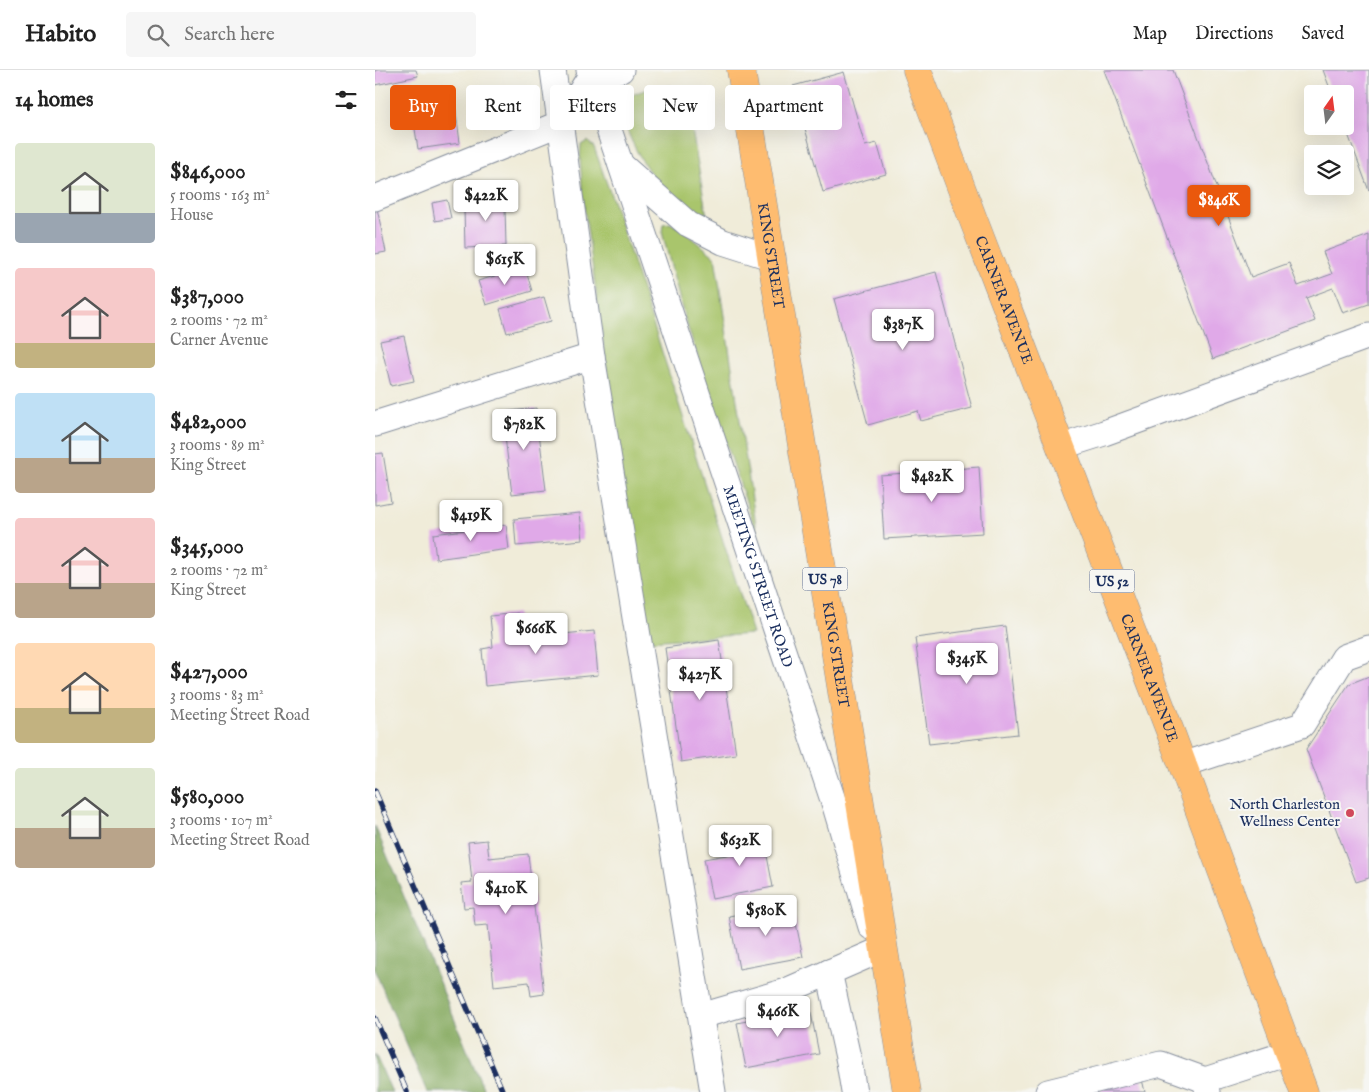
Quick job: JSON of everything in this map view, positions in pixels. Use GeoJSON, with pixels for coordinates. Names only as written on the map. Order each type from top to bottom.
{"type":"FeatureCollection","features":[{"type":"Feature","properties":{"kind":"main road","name":"KING STREET"},"geometry":{"type":"LineString","coordinates":[[741,70],[907,1090]]}},
{"type":"Feature","properties":{"kind":"main road","name":"CARNER AVENUE"},"geometry":{"type":"LineString","coordinates":[[917,70],[1182,765],[1304,1092]]}},
{"type":"Feature","properties":{"kind":"street"},"geometry":{"type":"LineString","coordinates":[[553,70],[555,85]]}},
{"type":"Feature","properties":{"kind":"street"},"geometry":{"type":"LineString","coordinates":[[583,85],[590,73],[621,70]]}},
{"type":"Feature","properties":{"kind":"street","name":"MEETING STREET ROAD"},"geometry":{"type":"LineString","coordinates":[[590,73],[835,806],[890,994],[907,1090]]}},
{"type":"Feature","properties":{"kind":"street"},"geometry":{"type":"LineString","coordinates":[[375,198],[550,127]]}},
{"type":"Feature","properties":{"kind":"street"},"geometry":{"type":"LineString","coordinates":[[562,130],[592,356],[713,1092]]}},
{"type":"Feature","properties":{"kind":"street"},"geometry":{"type":"LineString","coordinates":[[621,164],[688,224],[723,242],[773,258]]}},
{"type":"Feature","properties":{"kind":"street"},"geometry":{"type":"LineString","coordinates":[[1060,447],[1104,433],[1369,336]]}},
{"type":"Feature","properties":{"kind":"street"},"geometry":{"type":"LineString","coordinates":[[375,424],[592,356]]}},
{"type":"Feature","properties":{"kind":"street"},"geometry":{"type":"LineString","coordinates":[[1182,765],[1302,725],[1344,657],[1369,648]]}},
{"type":"Feature","properties":{"kind":"street"},"geometry":{"type":"LineString","coordinates":[[701,1016],[786,991],[878,951]]}},
{"type":"Feature","properties":{"kind":"street"},"geometry":{"type":"LineString","coordinates":[[829,972],[854,1092]]}},
{"type":"Feature","properties":{"kind":"street"},"geometry":{"type":"LineString","coordinates":[[1048,1092],[1161,1064],[1207,1086],[1289,1053]]}},
{"type":"Feature","properties":{"kind":"green space"},"geometry":{"type":"Polygon","coordinates":[[[643,91],[644,130],[692,130],[707,217],[703,220],[664,190],[647,168],[633,144],[628,130],[634,130],[634,95],[643,91]]]}},
{"type":"Feature","properties":{"kind":"green space"},"geometry":{"type":"Polygon","coordinates":[[[587,141],[594,147],[617,212],[753,634],[648,641],[629,527],[583,199],[580,158],[581,145],[587,141]]]}},
{"type":"Feature","properties":{"kind":"green space"},"geometry":{"type":"Polygon","coordinates":[[[670,223],[682,229],[715,257],[758,538],[684,316],[662,232],[663,224],[670,223]]]}},
{"type":"Feature","properties":{"kind":"green space"},"geometry":{"type":"Polygon","coordinates":[[[375,826],[485,1092],[427,1092],[375,971],[375,826]]]}},
{"type":"Feature","properties":{"kind":"green space"},"geometry":{"type":"Polygon","coordinates":[[[375,1054],[392,1092],[375,1092],[375,1054]]]}},
{"type":"Feature","properties":{"kind":"building"},"geometry":{"type":"Polygon","coordinates":[[[375,70],[416,70],[418,76],[375,85],[375,70]]]}},
{"type":"Feature","properties":{"kind":"building"},"geometry":{"type":"Polygon","coordinates":[[[1104,70],[1173,70],[1251,277],[1289,263],[1298,286],[1332,274],[1323,252],[1369,235],[1369,304],[1343,313],[1333,288],[1306,298],[1315,321],[1213,359],[1104,70]]]}},
{"type":"Feature","properties":{"kind":"building"},"geometry":{"type":"Polygon","coordinates":[[[1323,70],[1369,70],[1369,191],[1354,150],[1354,145],[1352,145],[1348,135],[1354,135],[1354,85],[1329,85],[1323,70]]]}},
{"type":"Feature","properties":{"kind":"building"},"geometry":{"type":"Polygon","coordinates":[[[844,72],[865,146],[877,143],[886,174],[823,192],[805,130],[842,130],[842,85],[797,85],[844,72]]]}},
{"type":"Feature","properties":{"kind":"building"},"geometry":{"type":"Polygon","coordinates":[[[456,111],[460,143],[418,149],[415,130],[456,130],[456,111]]]}},
{"type":"Feature","properties":{"kind":"building"},"geometry":{"type":"Polygon","coordinates":[[[506,192],[506,246],[465,248],[464,209],[477,209],[477,193],[506,192]]]}},
{"type":"Feature","properties":{"kind":"building"},"geometry":{"type":"Polygon","coordinates":[[[447,200],[451,218],[435,221],[432,203],[447,200]]]}},
{"type":"Feature","properties":{"kind":"building"},"geometry":{"type":"Polygon","coordinates":[[[375,208],[377,208],[386,252],[375,254],[375,208]]]}},
{"type":"Feature","properties":{"kind":"building"},"geometry":{"type":"Polygon","coordinates":[[[525,267],[532,291],[486,305],[478,281],[525,267]]]}},
{"type":"Feature","properties":{"kind":"building"},"geometry":{"type":"Polygon","coordinates":[[[936,272],[972,408],[921,421],[918,411],[868,425],[834,299],[936,272]]]}},
{"type":"Feature","properties":{"kind":"building"},"geometry":{"type":"Polygon","coordinates":[[[544,297],[551,321],[507,333],[500,309],[544,297]]]}},
{"type":"Feature","properties":{"kind":"building"},"geometry":{"type":"Polygon","coordinates":[[[404,336],[414,381],[391,386],[380,341],[404,336]]]}},
{"type":"Feature","properties":{"kind":"building"},"geometry":{"type":"Polygon","coordinates":[[[536,408],[546,490],[512,494],[502,412],[536,408]]]}},
{"type":"Feature","properties":{"kind":"building"},"geometry":{"type":"Polygon","coordinates":[[[383,453],[391,502],[375,505],[375,454],[383,453]]]}},
{"type":"Feature","properties":{"kind":"building"},"geometry":{"type":"Polygon","coordinates":[[[979,467],[983,533],[884,539],[880,475],[979,467]]]}},
{"type":"Feature","properties":{"kind":"building"},"geometry":{"type":"Polygon","coordinates":[[[580,513],[583,540],[516,546],[514,519],[580,513]]]}},
{"type":"Feature","properties":{"kind":"building"},"geometry":{"type":"Polygon","coordinates":[[[506,525],[509,549],[436,559],[433,534],[506,525]]]}},
{"type":"Feature","properties":{"kind":"building"},"geometry":{"type":"Polygon","coordinates":[[[518,613],[521,638],[594,631],[598,675],[485,686],[482,649],[493,647],[490,616],[518,613]]]}},
{"type":"Feature","properties":{"kind":"building"},"geometry":{"type":"Polygon","coordinates":[[[1005,626],[1018,734],[929,744],[915,638],[1005,626]]]}},
{"type":"Feature","properties":{"kind":"building"},"geometry":{"type":"Polygon","coordinates":[[[719,640],[736,754],[681,762],[665,648],[719,640]]]}},
{"type":"Feature","properties":{"kind":"building","name":"North Charleston Wellness Center"},"geometry":{"type":"Polygon","coordinates":[[[1369,676],[1369,878],[1356,882],[1306,749],[1349,684],[1369,676]]]}},
{"type":"Feature","properties":{"kind":"building"},"geometry":{"type":"Polygon","coordinates":[[[762,830],[773,887],[712,899],[704,859],[732,854],[729,837],[762,830]]]}},
{"type":"Feature","properties":{"kind":"building"},"geometry":{"type":"Polygon","coordinates":[[[487,840],[489,858],[528,854],[544,994],[531,996],[529,982],[494,986],[488,925],[475,926],[473,907],[464,908],[461,883],[472,882],[468,842],[487,840]]]}},
{"type":"Feature","properties":{"kind":"building"},"geometry":{"type":"Polygon","coordinates":[[[792,904],[803,957],[739,969],[729,916],[792,904]]]}},
{"type":"Feature","properties":{"kind":"building"},"geometry":{"type":"Polygon","coordinates":[[[810,1008],[819,1054],[746,1068],[737,1023],[810,1008]]]}},
{"type":"Feature","properties":{"kind":"building"},"geometry":{"type":"Polygon","coordinates":[[[1141,1075],[1145,1092],[1102,1092],[1100,1085],[1141,1075]]]}},
{"type":"Feature","properties":{"kind":"railway"},"geometry":{"type":"LineString","coordinates":[[375,791],[503,1092]]}},
{"type":"Feature","properties":{"kind":"railway"},"geometry":{"type":"LineString","coordinates":[[375,1018],[407,1092]]}},
{"type":"Feature","properties":{"kind":"place","name":"North Charleston Wellness Center"},"geometry":{"type":"Point","coordinates":[1350,813]}}]}
